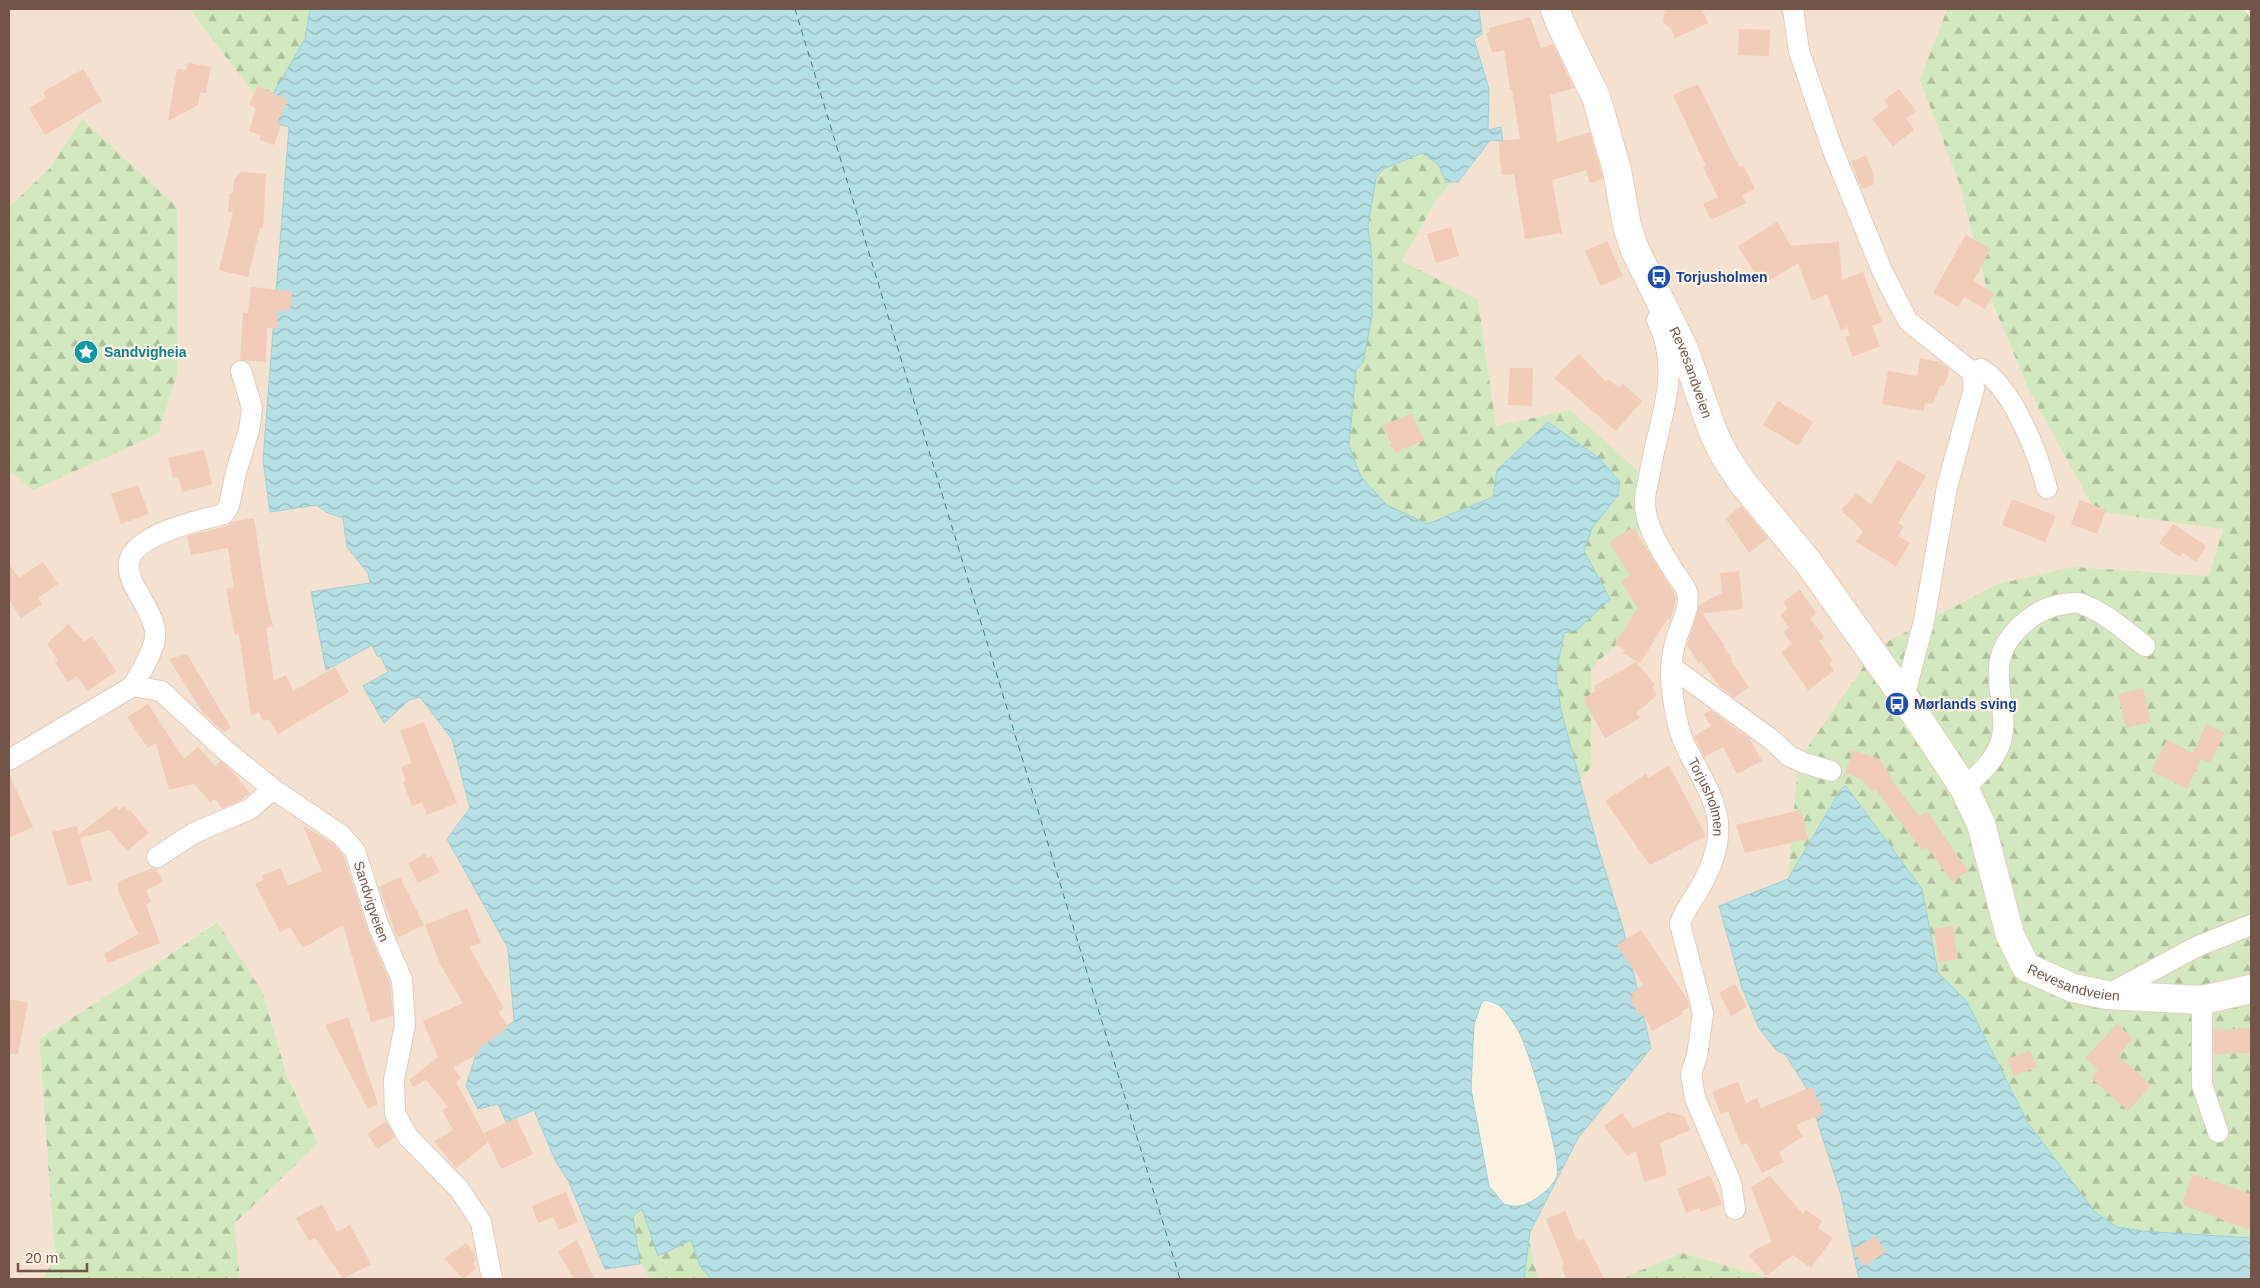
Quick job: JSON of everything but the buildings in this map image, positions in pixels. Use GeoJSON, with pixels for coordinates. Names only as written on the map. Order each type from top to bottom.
{"type":"FeatureCollection","features":[{"type":"Feature","properties":{"kind":"main road","name":"Revesandveien"},"geometry":{"type":"LineString","coordinates":[[1556,9],[1561,25],[1596,97],[1617,170],[1627,226],[1646,275],[1684,349],[1713,432],[1726,458],[1742,482],[1808,562],[1904,697],[1964,788],[1981,824],[2010,935],[2026,967],[2073,988],[2107,995],[2202,1000],[2251,990]]}},
{"type":"Feature","properties":{"kind":"street"},"geometry":{"type":"LineString","coordinates":[[1793,9],[1799,51],[1832,148],[1883,273],[1908,321],[1972,372],[1974,388],[1946,487],[1924,621],[1904,697]]}},
{"type":"Feature","properties":{"kind":"street","name":"Torjusholmen"},"geometry":{"type":"LineString","coordinates":[[1646,275],[1642,284],[1646,299],[1665,336],[1670,358],[1670,381],[1650,468],[1645,504],[1648,522],[1661,549],[1687,592],[1687,607],[1675,644],[1671,685],[1675,715],[1685,745],[1708,789],[1718,822],[1717,844],[1710,870],[1697,893],[1684,910],[1680,924],[1703,1013],[1697,1056],[1691,1074],[1695,1098],[1731,1183],[1735,1209]]}},
{"type":"Feature","properties":{"kind":"street"},"geometry":{"type":"LineString","coordinates":[[1972,372],[1981,369],[1991,375],[2007,394],[2039,459],[2047,488]]}},
{"type":"Feature","properties":{"kind":"street"},"geometry":{"type":"LineString","coordinates":[[9,760],[132,686],[142,670],[155,637],[154,626],[130,576],[129,564],[132,552],[145,542],[170,530],[224,514],[230,506],[236,472],[249,430],[252,408],[241,371]]}},
{"type":"Feature","properties":{"kind":"street"},"geometry":{"type":"LineString","coordinates":[[1964,788],[1991,761],[2002,741],[2003,719],[1999,669],[2001,654],[2012,635],[2026,621],[2051,606],[2077,602],[2105,615],[2145,646]]}},
{"type":"Feature","properties":{"kind":"street"},"geometry":{"type":"LineString","coordinates":[[1673,668],[1772,740],[1789,756],[1804,764],[1831,771]]}},
{"type":"Feature","properties":{"kind":"street","name":"Sandvigveien"},"geometry":{"type":"LineString","coordinates":[[132,686],[161,692],[225,750],[273,788],[341,836],[355,850],[378,924],[402,980],[404,1025],[394,1080],[395,1113],[408,1137],[459,1189],[481,1222],[492,1279]]}},
{"type":"Feature","properties":{"kind":"street"},"geometry":{"type":"LineString","coordinates":[[157,858],[194,833],[250,809],[273,788]]}},
{"type":"Feature","properties":{"kind":"street"},"geometry":{"type":"LineString","coordinates":[[2107,995],[2196,947],[2251,925]]}},
{"type":"Feature","properties":{"kind":"street"},"geometry":{"type":"LineString","coordinates":[[2202,1000],[2202,1085],[2218,1132]]}},
{"type":"Feature","properties":{"kind":"shaded area"},"geometry":{"type":"Polygon","coordinates":[[[9,9],[189,9],[265,108],[289,127],[263,460],[270,512],[316,505],[326,512],[343,518],[347,547],[368,572],[370,583],[326,669],[372,645],[377,656],[381,657],[388,673],[384,723],[409,700],[420,696],[452,739],[470,809],[447,839],[508,948],[514,1021],[478,1048],[498,1104],[534,1110],[556,1162],[569,1182],[640,1263],[639,1260],[650,1279],[240,1279],[234,1224],[318,1143],[287,1076],[263,993],[216,922],[158,963],[39,1039],[55,1259],[42,1279],[9,1279],[9,471],[33,490],[82,119],[50,168],[9,207],[9,9]]]}},
{"type":"Feature","properties":{"kind":"shaded area"},"geometry":{"type":"Polygon","coordinates":[[[1479,9],[1947,9],[1921,80],[1959,183],[1987,290],[2029,390],[2095,511],[2223,528],[2209,576],[2074,567],[1798,761],[1788,879],[1719,906],[1742,988],[1759,1028],[1776,1050],[1786,1055],[1807,1089],[1841,1195],[1859,1279],[1774,1279],[1682,1253],[1620,1279],[1538,1279],[1529,1239],[1530,1232],[1578,1138],[1651,1048],[1580,780],[1591,767],[1591,668],[1640,622],[1570,410],[1496,427],[1478,299],[1402,261],[1437,199],[1452,182],[1458,182],[1490,140],[1502,141],[1488,130],[1489,89],[1474,38],[1482,34],[1479,9]]]}},
{"type":"Feature","properties":{"kind":"green space"},"geometry":{"type":"Polygon","coordinates":[[[189,9],[310,9],[305,39],[265,108],[189,9]]]}},
{"type":"Feature","properties":{"kind":"green space"},"geometry":{"type":"Polygon","coordinates":[[[1947,9],[2243,9],[2251,17],[2251,1238],[2141,1231],[2117,1227],[2095,1212],[2028,1123],[1967,1002],[1938,973],[1922,889],[1846,786],[1841,789],[1788,879],[1798,761],[1877,647],[1998,584],[2074,567],[2209,576],[2223,529],[2095,511],[2029,390],[1987,290],[1959,183],[1920,80],[1947,9]]]}},
{"type":"Feature","properties":{"kind":"green space"},"geometry":{"type":"Polygon","coordinates":[[[82,119],[177,207],[178,371],[158,434],[33,490],[9,471],[9,207],[50,168],[82,119]]]}},
{"type":"Feature","properties":{"kind":"green space"},"geometry":{"type":"Polygon","coordinates":[[[1422,153],[1438,164],[1446,181],[1452,182],[1437,199],[1402,261],[1478,299],[1496,426],[1570,410],[1638,471],[1640,623],[1591,668],[1591,767],[1580,780],[1561,710],[1556,676],[1564,633],[1610,599],[1584,551],[1592,528],[1618,495],[1497,470],[1494,497],[1427,524],[1387,505],[1361,477],[1349,445],[1356,370],[1363,363],[1372,260],[1368,226],[1376,178],[1383,169],[1422,153]]]}},
{"type":"Feature","properties":{"kind":"green space"},"geometry":{"type":"Polygon","coordinates":[[[217,922],[263,993],[287,1076],[318,1143],[234,1224],[240,1279],[42,1279],[55,1259],[39,1039],[158,963],[217,922]]]}},
{"type":"Feature","properties":{"kind":"green space"},"geometry":{"type":"Polygon","coordinates":[[[642,1209],[691,1240],[700,1266],[711,1279],[650,1279],[639,1260],[633,1216],[642,1209]]]}},
{"type":"Feature","properties":{"kind":"green space"},"geometry":{"type":"Polygon","coordinates":[[[1529,1239],[1538,1279],[1524,1279],[1529,1239]]]}},
{"type":"Feature","properties":{"kind":"green space"},"geometry":{"type":"Polygon","coordinates":[[[1682,1253],[1774,1279],[1620,1279],[1682,1253]]]}},
{"type":"Feature","properties":{"kind":"water"},"geometry":{"type":"Polygon","coordinates":[[[310,9],[1479,9],[1482,34],[1474,39],[1489,89],[1488,130],[1501,127],[1503,141],[1490,140],[1458,182],[1446,182],[1438,164],[1422,153],[1383,169],[1376,178],[1368,226],[1372,260],[1372,316],[1363,363],[1356,370],[1349,445],[1361,477],[1387,505],[1427,524],[1493,497],[1497,470],[1548,422],[1599,458],[1620,482],[1618,495],[1592,528],[1584,551],[1610,599],[1577,630],[1564,633],[1556,676],[1561,710],[1597,844],[1623,928],[1651,1048],[1578,1138],[1530,1232],[1524,1279],[711,1279],[700,1266],[691,1240],[658,1256],[642,1209],[633,1216],[640,1264],[605,1269],[569,1182],[556,1162],[534,1110],[506,1122],[498,1104],[478,1109],[466,1086],[478,1048],[514,1021],[508,948],[447,839],[470,808],[452,739],[420,697],[409,700],[384,723],[363,686],[388,672],[381,657],[377,656],[372,645],[326,670],[311,592],[370,583],[368,573],[347,547],[343,518],[326,512],[316,505],[270,512],[263,460],[289,127],[259,118],[305,39],[310,9]],[[1485,1000],[1481,1004],[1474,1025],[1471,1089],[1489,1186],[1504,1204],[1512,1206],[1524,1205],[1536,1199],[1555,1181],[1557,1166],[1555,1150],[1544,1107],[1521,1036],[1502,1008],[1485,1000]]]}},
{"type":"Feature","properties":{"kind":"water"},"geometry":{"type":"Polygon","coordinates":[[[1846,786],[1922,889],[1938,973],[1967,1002],[2028,1123],[2095,1212],[2117,1227],[2141,1231],[2251,1238],[2251,1279],[1859,1279],[1841,1195],[1807,1089],[1786,1055],[1776,1050],[1759,1028],[1742,988],[1719,906],[1788,879],[1841,789],[1846,786]]]}},
{"type":"Feature","properties":{"kind":"ferry route"},"geometry":{"type":"LineString","coordinates":[[795,9],[1180,1279]]}},
{"type":"Feature","properties":{"kind":"place","name":"Torjusholmen"},"geometry":{"type":"Point","coordinates":[1659,277]}},
{"type":"Feature","properties":{"kind":"place","name":"Sandvigheia"},"geometry":{"type":"Point","coordinates":[86,352]}},
{"type":"Feature","properties":{"kind":"place","name":"Mørlands sving"},"geometry":{"type":"Point","coordinates":[1897,704]}}]}
